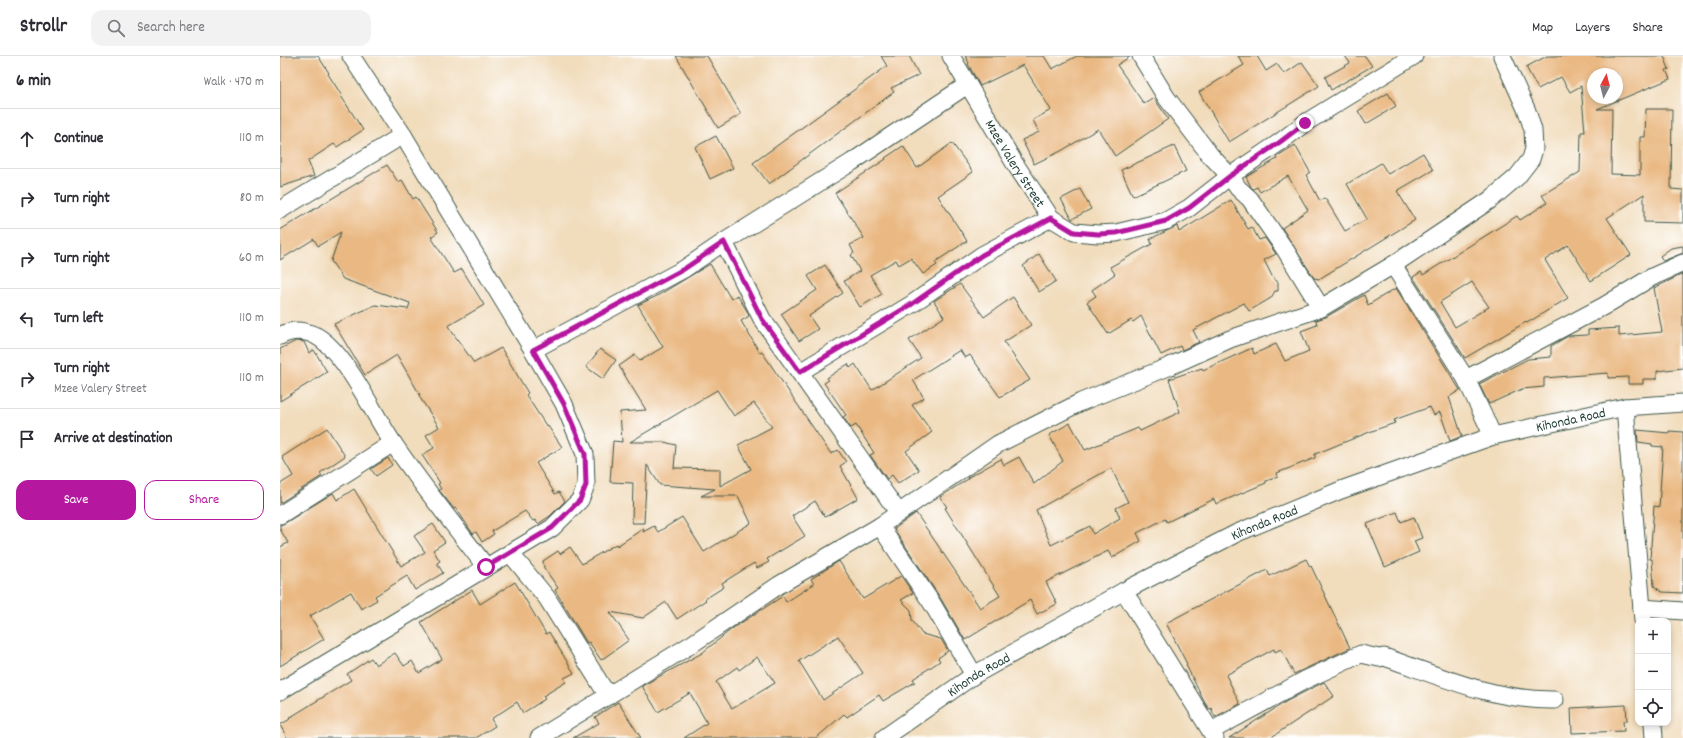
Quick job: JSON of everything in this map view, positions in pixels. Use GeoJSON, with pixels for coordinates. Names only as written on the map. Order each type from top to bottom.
{"type":"FeatureCollection","features":[{"type":"Feature","properties":{"kind":"street"},"geometry":{"type":"LineString","coordinates":[[280,692],[552,528],[580,500],[586,485],[585,454],[564,404],[403,135],[351,56]]}},
{"type":"Feature","properties":{"kind":"street","name":"Mzee Valery Street"},"geometry":{"type":"LineString","coordinates":[[951,56],[1015,164],[1051,218],[1074,232],[1098,234],[1116,233],[1166,221],[1189,208],[1230,176],[1305,123],[1414,56]]}},
{"type":"Feature","properties":{"kind":"street"},"geometry":{"type":"LineString","coordinates":[[1141,56],[1166,97],[1210,154],[1230,176],[1238,188],[1250,199],[1271,228],[1321,308]]}},
{"type":"Feature","properties":{"kind":"street"},"geometry":{"type":"LineString","coordinates":[[540,738],[692,644],[779,585],[880,526],[898,512],[998,444],[1081,402],[1168,367],[1230,339],[1321,308],[1393,265],[1490,200],[1517,177],[1531,159],[1534,149],[1533,130],[1527,111],[1502,56]]}},
{"type":"Feature","properties":{"kind":"street"},"geometry":{"type":"LineString","coordinates":[[533,350],[684,269],[724,242],[852,162],[967,85]]}},
{"type":"Feature","properties":{"kind":"street"},"geometry":{"type":"LineString","coordinates":[[280,210],[403,135]]}},
{"type":"Feature","properties":{"kind":"street"},"geometry":{"type":"LineString","coordinates":[[800,372],[912,304],[982,255],[1051,218]]}},
{"type":"Feature","properties":{"kind":"street"},"geometry":{"type":"LineString","coordinates":[[724,242],[762,319],[898,512]]}},
{"type":"Feature","properties":{"kind":"street"},"geometry":{"type":"LineString","coordinates":[[1466,379],[1604,306],[1652,277],[1683,262]]}},
{"type":"Feature","properties":{"kind":"street"},"geometry":{"type":"LineString","coordinates":[[1393,265],[1466,379],[1493,436]]}},
{"type":"Feature","properties":{"kind":"street"},"geometry":{"type":"LineString","coordinates":[[280,336],[297,331],[309,332],[327,343],[346,367],[393,443],[486,567]]}},
{"type":"Feature","properties":{"kind":"street","name":"Kihonda Road"},"geometry":{"type":"LineString","coordinates":[[884,738],[974,675],[1124,591],[1245,530],[1340,490],[1493,436],[1625,407],[1683,403]]}},
{"type":"Feature","properties":{"kind":"street"},"geometry":{"type":"LineString","coordinates":[[1625,407],[1643,614],[1683,611]]}},
{"type":"Feature","properties":{"kind":"street"},"geometry":{"type":"LineString","coordinates":[[280,515],[393,443]]}},
{"type":"Feature","properties":{"kind":"street"},"geometry":{"type":"LineString","coordinates":[[880,526],[933,605],[974,675]]}},
{"type":"Feature","properties":{"kind":"street"},"geometry":{"type":"LineString","coordinates":[[510,553],[546,598],[608,696]]}},
{"type":"Feature","properties":{"kind":"street"},"geometry":{"type":"LineString","coordinates":[[1124,591],[1213,735],[1306,680],[1362,654],[1379,658],[1384,657],[1478,690],[1516,698],[1555,700]]}},
{"type":"Feature","properties":{"kind":"street"},"geometry":{"type":"LineString","coordinates":[[1653,726],[1654,738]]}},
{"type":"Feature","properties":{"kind":"building"},"geometry":{"type":"Polygon","coordinates":[[[280,56],[318,56],[363,130],[337,147],[334,144],[308,161],[314,176],[280,187],[280,56]]]}},
{"type":"Feature","properties":{"kind":"building"},"geometry":{"type":"Polygon","coordinates":[[[676,56],[707,56],[741,114],[718,128],[676,56]]]}},
{"type":"Feature","properties":{"kind":"building"},"geometry":{"type":"Polygon","coordinates":[[[881,56],[909,56],[919,75],[891,88],[894,92],[769,184],[753,163],[887,66],[881,56]]]}},
{"type":"Feature","properties":{"kind":"building"},"geometry":{"type":"Polygon","coordinates":[[[965,56],[1044,56],[1052,69],[1077,56],[1131,56],[1117,65],[1144,104],[1154,98],[1168,119],[1115,156],[1098,129],[1061,151],[1034,164],[1022,140],[1039,132],[1033,120],[1051,110],[1023,65],[980,86],[965,56]]]}},
{"type":"Feature","properties":{"kind":"building"},"geometry":{"type":"Polygon","coordinates":[[[1238,56],[1257,56],[1266,71],[1277,64],[1284,74],[1302,62],[1319,86],[1229,142],[1199,92],[1244,65],[1238,56]]]}},
{"type":"Feature","properties":{"kind":"building"},"geometry":{"type":"Polygon","coordinates":[[[1345,56],[1365,56],[1372,66],[1331,90],[1325,77],[1350,63],[1345,56]]]}},
{"type":"Feature","properties":{"kind":"building"},"geometry":{"type":"Polygon","coordinates":[[[1547,56],[1664,56],[1669,69],[1666,70],[1670,79],[1623,98],[1623,68],[1587,68],[1587,104],[1609,104],[1597,109],[1612,109],[1611,174],[1640,175],[1640,137],[1645,137],[1646,109],[1672,109],[1671,189],[1683,190],[1683,223],[1644,222],[1644,194],[1607,218],[1631,255],[1591,281],[1568,245],[1545,260],[1568,298],[1465,358],[1413,277],[1421,272],[1423,275],[1517,216],[1520,220],[1547,203],[1542,195],[1580,172],[1581,132],[1585,132],[1581,86],[1570,92],[1561,77],[1538,89],[1526,67],[1547,56]],[[1472,282],[1440,302],[1455,327],[1489,307],[1472,282]]]}},
{"type":"Feature","properties":{"kind":"building"},"geometry":{"type":"Polygon","coordinates":[[[1388,93],[1396,106],[1366,124],[1358,111],[1388,93]]]}},
{"type":"Feature","properties":{"kind":"building"},"geometry":{"type":"Polygon","coordinates":[[[716,136],[733,168],[710,179],[695,147],[716,136]]]}},
{"type":"Feature","properties":{"kind":"building"},"geometry":{"type":"Polygon","coordinates":[[[952,143],[973,172],[938,196],[967,241],[935,262],[937,265],[923,274],[911,258],[899,265],[896,260],[870,275],[882,294],[860,307],[844,281],[860,271],[851,255],[854,253],[850,245],[864,238],[835,193],[903,146],[917,168],[952,143]]]}},
{"type":"Feature","properties":{"kind":"building"},"geometry":{"type":"Polygon","coordinates":[[[1295,145],[1310,172],[1306,175],[1320,201],[1325,198],[1345,231],[1367,219],[1347,184],[1381,163],[1388,174],[1423,153],[1433,170],[1397,191],[1415,220],[1319,279],[1314,278],[1282,228],[1308,210],[1288,176],[1260,192],[1257,187],[1253,189],[1251,187],[1246,177],[1277,159],[1276,157],[1295,145]]]}},
{"type":"Feature","properties":{"kind":"building"},"geometry":{"type":"Polygon","coordinates":[[[1174,146],[1186,171],[1133,196],[1121,170],[1174,146]]]}},
{"type":"Feature","properties":{"kind":"building"},"geometry":{"type":"Polygon","coordinates":[[[387,165],[398,182],[402,180],[413,199],[416,197],[438,232],[431,237],[454,273],[462,269],[484,305],[448,326],[474,363],[501,348],[528,393],[526,395],[562,447],[536,463],[555,494],[559,492],[565,501],[550,516],[538,524],[535,520],[533,521],[525,511],[492,531],[494,534],[482,542],[476,532],[473,534],[456,508],[454,509],[439,490],[441,489],[438,484],[440,483],[422,455],[434,448],[426,435],[439,427],[419,396],[420,395],[397,355],[365,375],[334,324],[375,305],[408,309],[410,303],[343,279],[331,261],[341,232],[318,246],[314,239],[280,260],[280,230],[387,165]]]}},
{"type":"Feature","properties":{"kind":"building"},"geometry":{"type":"Polygon","coordinates":[[[1080,189],[1091,209],[1072,219],[1061,199],[1080,189]]]}},
{"type":"Feature","properties":{"kind":"building"},"geometry":{"type":"Polygon","coordinates":[[[1231,200],[1248,229],[1252,227],[1259,240],[1265,238],[1276,254],[1264,260],[1273,278],[1278,282],[1278,291],[1275,291],[1271,298],[1249,311],[1244,303],[1193,330],[1199,342],[1182,350],[1180,346],[1161,355],[1141,316],[1133,322],[1131,320],[1108,334],[1087,302],[1096,296],[1092,290],[1115,274],[1110,267],[1152,244],[1150,239],[1177,226],[1179,232],[1231,200]]]}},
{"type":"Feature","properties":{"kind":"building"},"geometry":{"type":"Polygon","coordinates":[[[1683,246],[1683,253],[1663,261],[1660,256],[1671,248],[1683,246]]]}},
{"type":"Feature","properties":{"kind":"building"},"geometry":{"type":"Polygon","coordinates":[[[1039,254],[1056,281],[1039,292],[1023,266],[1039,254]]]}},
{"type":"Feature","properties":{"kind":"building"},"geometry":{"type":"Polygon","coordinates":[[[710,264],[731,299],[737,295],[747,311],[749,316],[741,321],[760,353],[762,352],[831,454],[838,450],[846,462],[840,466],[858,498],[825,517],[815,501],[792,516],[805,536],[767,559],[769,562],[757,568],[754,563],[722,583],[724,587],[677,619],[666,602],[643,618],[610,612],[629,640],[601,660],[589,642],[587,643],[555,590],[558,588],[544,568],[543,561],[558,551],[560,554],[570,547],[582,564],[616,544],[617,546],[644,528],[643,532],[654,526],[658,532],[682,517],[704,552],[751,523],[738,496],[701,496],[715,489],[660,485],[647,465],[644,523],[632,523],[633,483],[610,482],[613,441],[622,442],[620,412],[646,410],[619,366],[635,355],[640,361],[663,347],[638,305],[657,296],[710,264]],[[717,390],[630,442],[664,442],[676,445],[674,468],[720,469],[720,486],[751,469],[738,445],[772,427],[754,403],[734,416],[717,390]]]}},
{"type":"Feature","properties":{"kind":"building"},"geometry":{"type":"Polygon","coordinates":[[[825,265],[843,293],[809,316],[818,329],[799,341],[781,314],[817,290],[808,276],[825,265]]]}},
{"type":"Feature","properties":{"kind":"building"},"geometry":{"type":"Polygon","coordinates":[[[1683,274],[1683,368],[1657,371],[1657,379],[1643,379],[1643,384],[1628,384],[1628,377],[1608,378],[1608,373],[1544,378],[1544,387],[1522,389],[1489,404],[1479,384],[1528,359],[1551,357],[1551,346],[1568,336],[1588,335],[1588,330],[1619,328],[1619,336],[1662,332],[1654,288],[1683,274]]]}},
{"type":"Feature","properties":{"kind":"building"},"geometry":{"type":"Polygon","coordinates":[[[960,284],[984,317],[1013,297],[1031,325],[1004,342],[1030,380],[1000,397],[970,355],[965,358],[960,350],[913,380],[924,398],[912,405],[932,432],[906,451],[919,470],[898,483],[892,475],[887,479],[870,455],[874,453],[856,425],[851,428],[843,417],[846,415],[824,383],[829,380],[827,378],[848,364],[850,368],[855,364],[872,390],[921,358],[909,340],[944,317],[934,301],[960,284]]]}},
{"type":"Feature","properties":{"kind":"building"},"geometry":{"type":"Polygon","coordinates":[[[1396,288],[1460,390],[1449,397],[1462,436],[1450,441],[1440,412],[1434,415],[1430,407],[1394,420],[1395,423],[1315,454],[1315,458],[1277,473],[1278,477],[1266,481],[1266,483],[1216,504],[1214,499],[1167,522],[1165,519],[1137,533],[1141,541],[1112,558],[1108,551],[1046,582],[1057,604],[1037,614],[1030,600],[965,640],[941,599],[894,529],[916,513],[980,608],[1000,596],[945,508],[947,507],[940,497],[968,479],[967,478],[1001,459],[1004,465],[1019,457],[1034,484],[1063,461],[1049,435],[1070,423],[1085,450],[1138,428],[1140,431],[1180,412],[1169,379],[1202,368],[1203,370],[1252,348],[1254,354],[1276,344],[1285,361],[1309,351],[1301,331],[1317,325],[1316,320],[1326,317],[1364,295],[1368,305],[1396,288]],[[1111,468],[1036,510],[1051,545],[1090,526],[1093,534],[1120,518],[1116,508],[1128,502],[1111,468]]]}},
{"type":"Feature","properties":{"kind":"building"},"geometry":{"type":"Polygon","coordinates":[[[296,341],[304,342],[309,353],[314,350],[327,372],[280,401],[280,349],[296,341]]]}},
{"type":"Feature","properties":{"kind":"building"},"geometry":{"type":"Polygon","coordinates":[[[600,349],[616,360],[603,379],[586,367],[600,349]]]}},
{"type":"Feature","properties":{"kind":"building"},"geometry":{"type":"Polygon","coordinates":[[[327,428],[345,456],[320,473],[322,476],[280,503],[280,484],[293,476],[282,457],[327,428]]]}},
{"type":"Feature","properties":{"kind":"building"},"geometry":{"type":"Polygon","coordinates":[[[1637,430],[1669,433],[1669,431],[1683,432],[1683,593],[1662,592],[1654,586],[1652,559],[1650,559],[1654,506],[1659,507],[1663,447],[1638,442],[1637,430]]]}},
{"type":"Feature","properties":{"kind":"building"},"geometry":{"type":"Polygon","coordinates":[[[388,458],[392,465],[376,476],[371,469],[388,458]]]}},
{"type":"Feature","properties":{"kind":"building"},"geometry":{"type":"Polygon","coordinates":[[[354,489],[401,566],[425,552],[414,536],[433,524],[445,542],[433,550],[440,561],[437,563],[443,573],[415,590],[407,576],[375,596],[377,600],[361,609],[351,592],[310,616],[324,639],[280,666],[280,547],[288,543],[280,529],[280,525],[333,493],[337,500],[354,489]]]}},
{"type":"Feature","properties":{"kind":"building"},"geometry":{"type":"Polygon","coordinates":[[[1397,512],[1401,522],[1414,517],[1422,538],[1414,541],[1419,552],[1385,567],[1367,524],[1397,512]]]}},
{"type":"Feature","properties":{"kind":"building"},"geometry":{"type":"Polygon","coordinates":[[[1306,559],[1310,567],[1311,566],[1350,648],[1294,674],[1281,649],[1275,652],[1274,649],[1226,675],[1240,704],[1215,717],[1211,708],[1209,709],[1205,703],[1166,623],[1267,570],[1270,576],[1306,559]]]}},
{"type":"Feature","properties":{"kind":"building"},"geometry":{"type":"Polygon","coordinates":[[[839,561],[863,599],[901,576],[913,593],[901,600],[911,610],[912,620],[922,634],[941,639],[948,651],[938,658],[940,661],[913,679],[915,682],[883,701],[879,695],[847,717],[844,714],[816,738],[684,738],[707,723],[690,693],[658,712],[642,686],[702,653],[733,628],[783,596],[786,602],[814,584],[811,579],[839,561]],[[838,636],[799,661],[823,700],[863,673],[838,636]],[[757,657],[739,670],[737,667],[716,682],[732,709],[775,683],[757,657]]]}},
{"type":"Feature","properties":{"kind":"building"},"geometry":{"type":"Polygon","coordinates":[[[515,582],[546,634],[549,632],[574,673],[564,678],[566,682],[543,696],[545,699],[523,713],[517,702],[491,719],[495,726],[476,738],[287,738],[280,725],[351,680],[347,674],[371,658],[376,665],[395,653],[404,666],[412,661],[419,673],[442,659],[421,622],[472,590],[480,604],[515,582]]]}},
{"type":"Feature","properties":{"kind":"building"},"geometry":{"type":"Polygon","coordinates":[[[1324,682],[1334,696],[1270,738],[1229,738],[1287,701],[1324,682]]]}},
{"type":"Feature","properties":{"kind":"building"},"geometry":{"type":"Polygon","coordinates":[[[618,702],[641,738],[573,738],[599,723],[595,717],[618,702]]]}},
{"type":"Feature","properties":{"kind":"building"},"geometry":{"type":"Polygon","coordinates":[[[1626,705],[1627,721],[1623,721],[1624,731],[1572,733],[1571,708],[1626,705]]]}},
{"type":"Feature","properties":{"kind":"route"},"geometry":{"type":"LineString","coordinates":[[486,567],[552,528],[570,512],[580,500],[586,485],[587,474],[585,454],[564,404],[533,350],[684,269],[724,242],[762,319],[800,372],[912,304],[982,255],[1051,218],[1074,232],[1098,234],[1116,233],[1166,221],[1189,208],[1230,176],[1305,123]]}}]}
